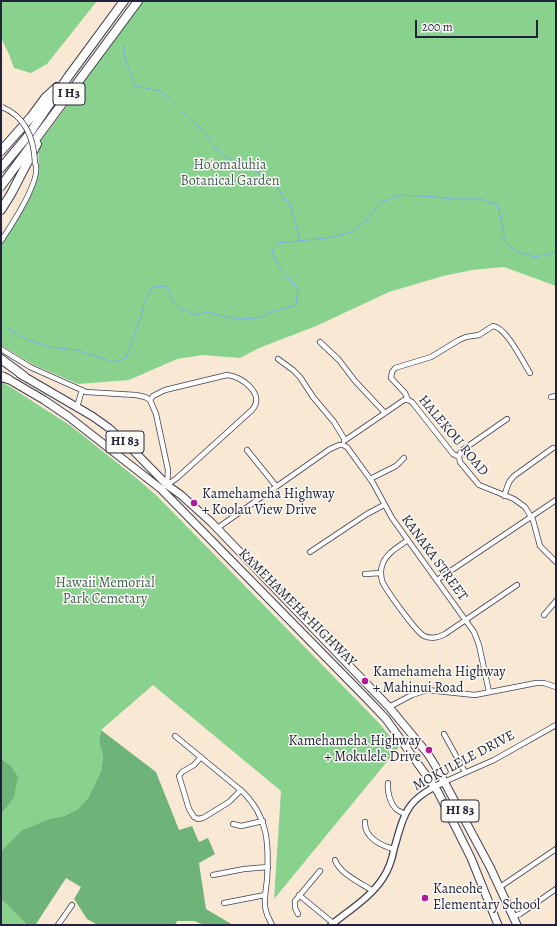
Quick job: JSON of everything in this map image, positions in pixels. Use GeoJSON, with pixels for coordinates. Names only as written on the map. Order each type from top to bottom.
{"type":"FeatureCollection","features":[{"type":"Feature","properties":{"kind":"highway","name":"I H3"},"geometry":{"type":"LineString","coordinates":[[1,168],[27,137],[68,77],[124,1]]}},
{"type":"Feature","properties":{"kind":"highway","name":"I H3"},"geometry":{"type":"LineString","coordinates":[[1,186],[138,1]]}},
{"type":"Feature","properties":{"kind":"highway"},"geometry":{"type":"LineString","coordinates":[[1,151],[31,117],[45,98],[68,77]]}},
{"type":"Feature","properties":{"kind":"highway"},"geometry":{"type":"LineString","coordinates":[[1,210],[11,194],[47,124]]}},
{"type":"Feature","properties":{"kind":"highway"},"geometry":{"type":"LineString","coordinates":[[1,360],[24,376]]}},
{"type":"Feature","properties":{"kind":"main road","name":"KAMEHAMEHA HIGHWAY"},"geometry":{"type":"LineString","coordinates":[[24,376],[92,416],[115,434],[208,537],[386,719],[434,787],[471,858],[498,925]]}},
{"type":"Feature","properties":{"kind":"main road","name":"KAMEHAMEHA HIGHWAY"},"geometry":{"type":"LineString","coordinates":[[3,377],[44,400],[69,417],[130,464],[164,487]]}},
{"type":"Feature","properties":{"kind":"main road"},"geometry":{"type":"LineString","coordinates":[[69,417],[77,407]]}},
{"type":"Feature","properties":{"kind":"main road","name":"HI 83"},"geometry":{"type":"LineString","coordinates":[[164,487],[181,495],[216,529],[389,707],[428,754],[500,887],[517,925]]}},
{"type":"Feature","properties":{"kind":"main road"},"geometry":{"type":"LineString","coordinates":[[208,537],[216,529]]}},
{"type":"Feature","properties":{"kind":"main road"},"geometry":{"type":"LineString","coordinates":[[265,595],[273,587]]}},
{"type":"Feature","properties":{"kind":"main road"},"geometry":{"type":"LineString","coordinates":[[378,712],[389,707]]}},
{"type":"Feature","properties":{"kind":"main road"},"geometry":{"type":"LineString","coordinates":[[511,925],[514,916]]}},
{"type":"Feature","properties":{"kind":"street"},"geometry":{"type":"LineString","coordinates":[[1,241],[30,191],[37,167],[34,163],[32,140],[26,126],[16,115],[2,107]]}},
{"type":"Feature","properties":{"kind":"street"},"geometry":{"type":"LineString","coordinates":[[408,400],[405,393],[393,382],[391,378],[392,372],[395,368],[431,357],[459,340],[479,335],[493,326],[498,327],[508,337],[530,373]]}},
{"type":"Feature","properties":{"kind":"street"},"geometry":{"type":"LineString","coordinates":[[320,342],[339,360],[355,381],[385,413]]}},
{"type":"Feature","properties":{"kind":"street"},"geometry":{"type":"LineString","coordinates":[[1,348],[30,367],[82,390],[94,393],[136,395],[150,400],[156,414],[168,470],[164,487]]}},
{"type":"Feature","properties":{"kind":"street","name":"KANAKA STREET"},"geometry":{"type":"LineString","coordinates":[[278,359],[300,377],[312,397],[334,422],[347,447],[370,479],[384,505],[474,632],[478,641],[489,692]]}},
{"type":"Feature","properties":{"kind":"street"},"geometry":{"type":"LineString","coordinates":[[150,400],[153,396],[165,390],[227,375],[240,379],[254,392],[257,397],[256,404],[252,410],[177,478],[164,487]]}},
{"type":"Feature","properties":{"kind":"street"},"geometry":{"type":"LineString","coordinates":[[77,407],[82,390]]}},
{"type":"Feature","properties":{"kind":"street","name":"HALEKOU ROAD"},"geometry":{"type":"LineString","coordinates":[[216,529],[276,486],[330,449],[344,442],[404,400],[412,402],[453,454],[459,457],[460,462],[477,483],[521,504],[532,516]]}},
{"type":"Feature","properties":{"kind":"street"},"geometry":{"type":"LineString","coordinates":[[459,457],[461,452],[507,419]]}},
{"type":"Feature","properties":{"kind":"street"},"geometry":{"type":"LineString","coordinates":[[504,496],[509,482],[514,476],[553,448]]}},
{"type":"Feature","properties":{"kind":"street"},"geometry":{"type":"LineString","coordinates":[[247,450],[276,486]]}},
{"type":"Feature","properties":{"kind":"street"},"geometry":{"type":"LineString","coordinates":[[370,479],[394,467],[404,458]]}},
{"type":"Feature","properties":{"kind":"street"},"geometry":{"type":"LineString","coordinates":[[437,580],[556,500]]}},
{"type":"Feature","properties":{"kind":"street"},"geometry":{"type":"LineString","coordinates":[[310,552],[384,505]]}},
{"type":"Feature","properties":{"kind":"street"},"geometry":{"type":"LineString","coordinates":[[532,516],[540,546],[556,562]]}},
{"type":"Feature","properties":{"kind":"street"},"geometry":{"type":"LineString","coordinates":[[408,540],[387,556],[382,565],[382,580],[417,631],[422,635],[432,638],[445,634],[517,585]]}},
{"type":"Feature","properties":{"kind":"street"},"geometry":{"type":"LineString","coordinates":[[365,574],[381,573]]}},
{"type":"Feature","properties":{"kind":"street"},"geometry":{"type":"LineString","coordinates":[[544,615],[556,601]]}},
{"type":"Feature","properties":{"kind":"street"},"geometry":{"type":"LineString","coordinates":[[389,707],[392,704],[412,695],[427,690],[471,696],[536,683],[544,683],[556,687]]}},
{"type":"Feature","properties":{"kind":"street","name":"MOKULELE DRIVE"},"geometry":{"type":"LineString","coordinates":[[332,924],[373,891],[385,874],[404,814],[414,799],[444,782],[494,760],[556,725]]}},
{"type":"Feature","properties":{"kind":"street"},"geometry":{"type":"LineString","coordinates":[[444,734],[465,772]]}},
{"type":"Feature","properties":{"kind":"street"},"geometry":{"type":"LineString","coordinates":[[175,736],[241,790],[252,802],[263,821],[268,847],[268,868],[265,895],[266,911],[272,925]]}},
{"type":"Feature","properties":{"kind":"street"},"geometry":{"type":"LineString","coordinates":[[201,757],[194,765],[182,772],[179,776],[189,809],[194,818],[200,819],[229,802],[241,790]]}},
{"type":"Feature","properties":{"kind":"street"},"geometry":{"type":"LineString","coordinates":[[388,784],[388,791],[394,806],[397,810],[404,814]]}},
{"type":"Feature","properties":{"kind":"street"},"geometry":{"type":"LineString","coordinates":[[233,824],[241,826],[263,821]]}},
{"type":"Feature","properties":{"kind":"street"},"geometry":{"type":"LineString","coordinates":[[365,822],[366,830],[375,842],[394,849]]}},
{"type":"Feature","properties":{"kind":"street"},"geometry":{"type":"LineString","coordinates":[[500,887],[556,848]]}},
{"type":"Feature","properties":{"kind":"street"},"geometry":{"type":"LineString","coordinates":[[335,860],[343,871],[373,891]]}},
{"type":"Feature","properties":{"kind":"street"},"geometry":{"type":"LineString","coordinates":[[213,875],[244,869],[268,868]]}},
{"type":"Feature","properties":{"kind":"street"},"geometry":{"type":"LineString","coordinates":[[298,914],[294,904],[296,900],[320,871]]}},
{"type":"Feature","properties":{"kind":"street"},"geometry":{"type":"LineString","coordinates":[[514,916],[520,914],[556,889]]}},
{"type":"Feature","properties":{"kind":"street"},"geometry":{"type":"LineString","coordinates":[[224,903],[265,895]]}},
{"type":"Feature","properties":{"kind":"street"},"geometry":{"type":"LineString","coordinates":[[299,895],[332,924]]}},
{"type":"Feature","properties":{"kind":"street"},"geometry":{"type":"LineString","coordinates":[[58,925],[72,905]]}},
{"type":"Feature","properties":{"kind":"green space"},"geometry":{"type":"Polygon","coordinates":[[[1,1],[97,1],[47,64],[31,73],[14,68],[1,38],[1,1]]]}},
{"type":"Feature","properties":{"kind":"green space","name":"Ho'omaluhia Botanical Garden"},"geometry":{"type":"Polygon","coordinates":[[[138,1],[556,1],[556,286],[504,267],[472,270],[443,276],[389,292],[316,326],[259,348],[240,358],[203,355],[177,359],[129,380],[78,384],[32,364],[1,345],[1,244],[11,230],[35,184],[39,169],[38,145],[69,103],[138,1]]]}},
{"type":"Feature","properties":{"kind":"green space","name":"Hawaii Memorial Park Cemetary"},"geometry":{"type":"Polygon","coordinates":[[[1,381],[71,426],[157,496],[379,723],[399,747],[274,899],[281,791],[153,685],[101,730],[99,742],[103,757],[101,771],[88,798],[78,809],[64,816],[49,819],[22,830],[1,851],[1,815],[6,809],[10,765],[1,759],[1,381]]]}},
{"type":"Feature","properties":{"kind":"green space"},"geometry":{"type":"Polygon","coordinates":[[[101,730],[156,772],[179,830],[192,826],[199,842],[208,838],[215,854],[199,863],[206,909],[233,925],[204,925],[194,921],[177,921],[175,925],[98,925],[87,919],[74,899],[81,887],[66,878],[36,924],[37,925],[27,925],[1,899],[1,851],[22,830],[49,819],[64,816],[78,809],[88,798],[101,771],[103,757],[99,742],[101,730]]]}},
{"type":"Feature","properties":{"kind":"green space"},"geometry":{"type":"Polygon","coordinates":[[[1,759],[10,765],[18,777],[14,797],[1,815],[1,759]]]}},
{"type":"Feature","properties":{"kind":"green space"},"geometry":{"type":"Polygon","coordinates":[[[1,899],[27,925],[1,925],[1,899]]]}},
{"type":"Feature","properties":{"kind":"waterway"},"geometry":{"type":"LineString","coordinates":[[124,45],[124,56],[135,86],[161,91],[175,104]]}},
{"type":"Feature","properties":{"kind":"waterway"},"geometry":{"type":"LineString","coordinates":[[182,112],[199,127],[221,154],[266,177],[278,188],[290,204],[300,240]]}},
{"type":"Feature","properties":{"kind":"waterway"},"geometry":{"type":"LineString","coordinates":[[7,328],[24,338],[49,347],[77,350],[113,362],[126,358],[141,317],[144,303],[153,287],[167,286],[172,299],[177,306],[197,315],[205,312],[237,319],[258,318],[296,305],[298,288],[279,267],[272,251],[278,243],[327,238],[352,232],[367,220],[381,202],[401,195],[451,199],[481,199],[498,205],[505,240],[515,251],[535,257],[554,253],[556,250]]}},
{"type":"Feature","properties":{"kind":"place","name":"Kamehameha Highway + Koolau View Drive"},"geometry":{"type":"Point","coordinates":[194,503]}},
{"type":"Feature","properties":{"kind":"place","name":"Kamehameha Highway + Mahinui Road"},"geometry":{"type":"Point","coordinates":[365,681]}},
{"type":"Feature","properties":{"kind":"place","name":"Kamehameha Highway + Mokulele Drive"},"geometry":{"type":"Point","coordinates":[429,750]}},
{"type":"Feature","properties":{"kind":"place","name":"Kaneohe Elementary School"},"geometry":{"type":"Point","coordinates":[425,898]}}]}
